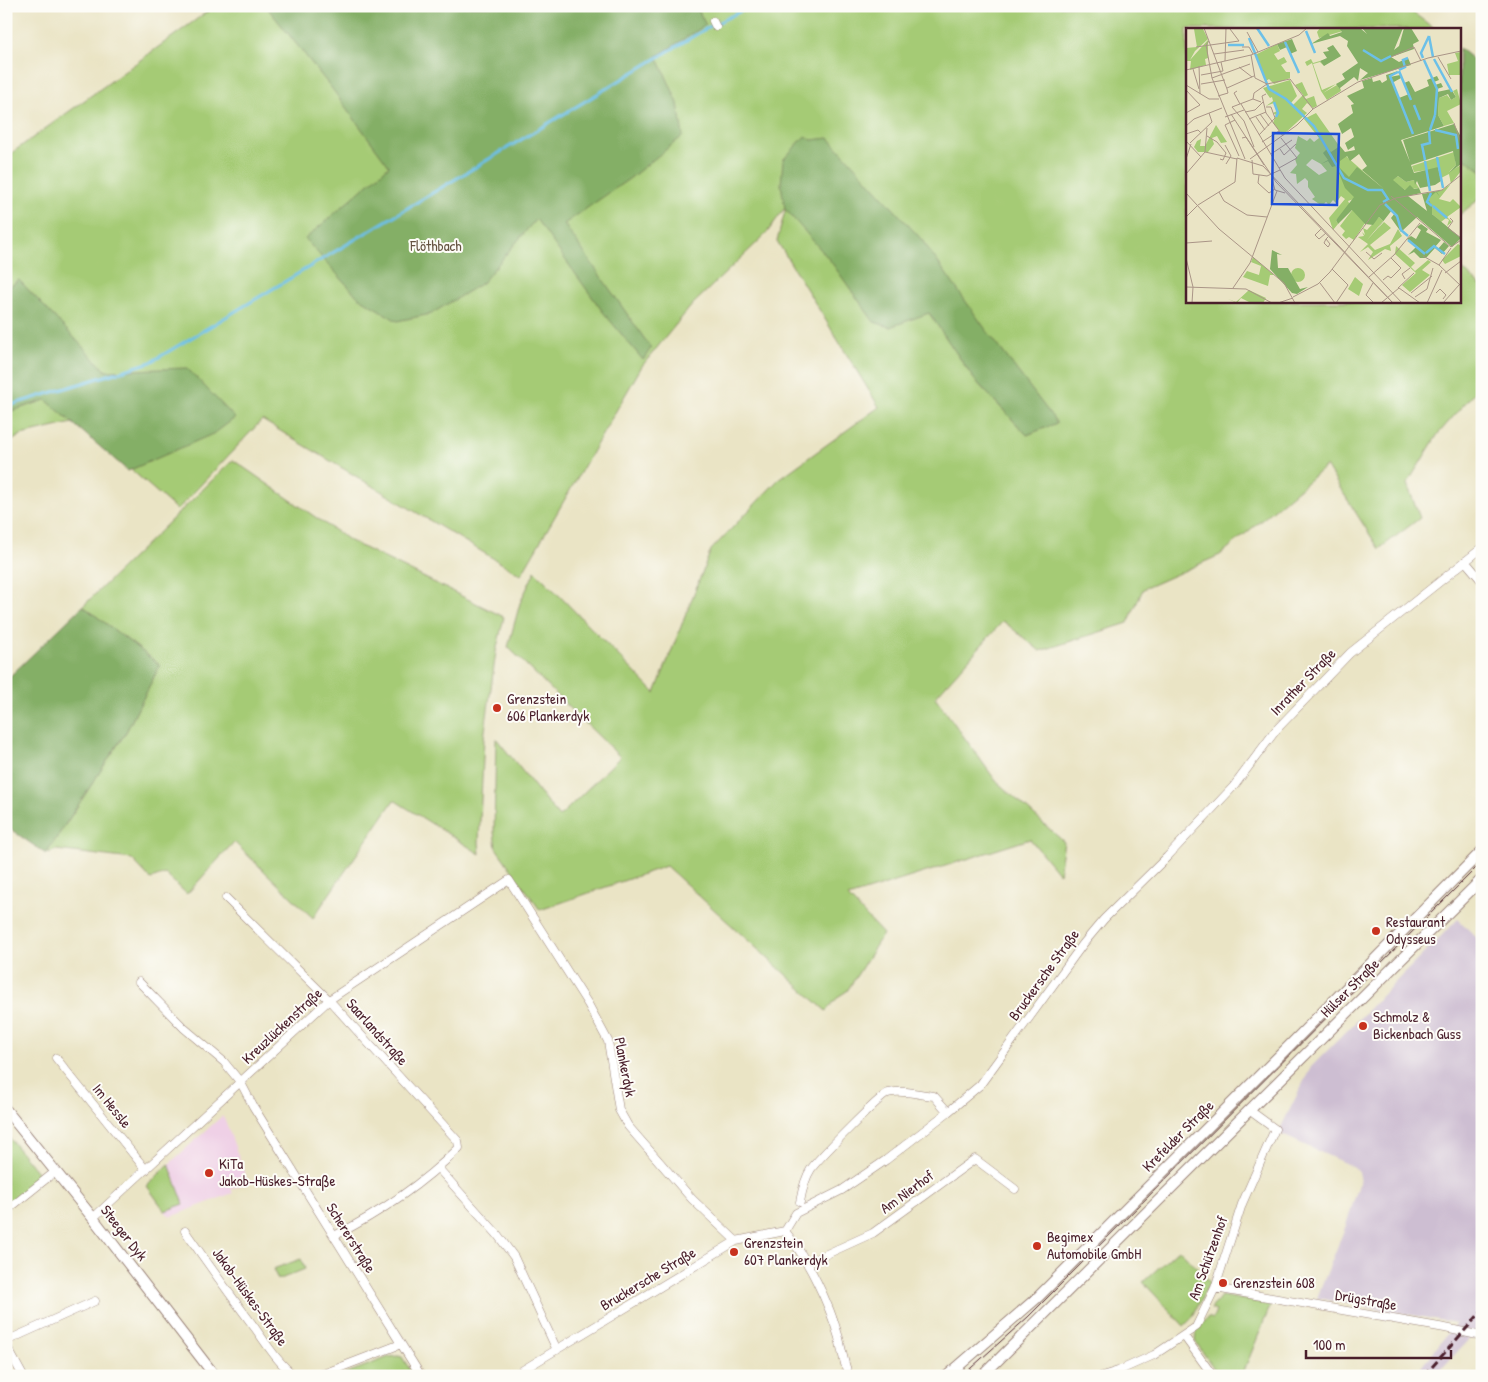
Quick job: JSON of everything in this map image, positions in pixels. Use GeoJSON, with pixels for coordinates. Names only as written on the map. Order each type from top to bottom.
{"type":"FeatureCollection","features":[{"type":"Feature","properties":{"kind":"street","name":"Inrather Straße"},"geometry":{"type":"LineString","coordinates":[[1167,857],[1234,786],[1276,730],[1350,653],[1482,548]]}},
{"type":"Feature","properties":{"kind":"street"},"geometry":{"type":"LineString","coordinates":[[1465,561],[1482,581]]}},
{"type":"Feature","properties":{"kind":"street","name":"Krefelder Straße"},"geometry":{"type":"LineString","coordinates":[[947,1376],[1038,1297],[1482,851]]}},
{"type":"Feature","properties":{"kind":"street","name":"Bruckersche Straße"},"geometry":{"type":"LineString","coordinates":[[798,1208],[842,1190],[886,1160],[980,1085],[1083,944],[1104,919],[1167,857]]}},
{"type":"Feature","properties":{"kind":"street","name":"Hülser Straße"},"geometry":{"type":"LineString","coordinates":[[1250,1110],[1482,878]]}},
{"type":"Feature","properties":{"kind":"street","name":"Kreuzlückenstraße"},"geometry":{"type":"LineString","coordinates":[[93,1218],[329,1000],[509,880]]}},
{"type":"Feature","properties":{"kind":"street","name":"Plankerdyk"},"geometry":{"type":"LineString","coordinates":[[509,880],[588,1004],[608,1041],[619,1110],[628,1126],[692,1199],[736,1241]]}},
{"type":"Feature","properties":{"kind":"street","name":"Saarlandstraße"},"geometry":{"type":"LineString","coordinates":[[226,898],[329,1000],[458,1142],[459,1148],[438,1168],[390,1204],[334,1236]]}},
{"type":"Feature","properties":{"kind":"street","name":"Schererstraße"},"geometry":{"type":"LineString","coordinates":[[138,982],[184,1028],[224,1062],[241,1083],[253,1106],[421,1376]]}},
{"type":"Feature","properties":{"kind":"street","name":"Im Hessle"},"geometry":{"type":"LineString","coordinates":[[56,1058],[146,1170]]}},
{"type":"Feature","properties":{"kind":"street"},"geometry":{"type":"LineString","coordinates":[[849,1376],[838,1336],[816,1281],[807,1263],[785,1231],[798,1208],[811,1170],[832,1146],[887,1094],[900,1092],[934,1096],[948,1112]]}},
{"type":"Feature","properties":{"kind":"street","name":"Steeger Dyk"},"geometry":{"type":"LineString","coordinates":[[6,1110],[93,1218],[215,1376]]}},
{"type":"Feature","properties":{"kind":"street"},"geometry":{"type":"LineString","coordinates":[[982,1376],[1250,1110]]}},
{"type":"Feature","properties":{"kind":"street","name":"Am Schützenhof"},"geometry":{"type":"LineString","coordinates":[[1102,1376],[1154,1355],[1196,1327],[1214,1288],[1242,1204],[1275,1128],[1250,1110]]}},
{"type":"Feature","properties":{"kind":"street","name":"Am Nierhof"},"geometry":{"type":"LineString","coordinates":[[807,1263],[873,1233],[975,1159],[1015,1189]]}},
{"type":"Feature","properties":{"kind":"street"},"geometry":{"type":"LineString","coordinates":[[438,1168],[497,1234],[514,1257],[557,1350]]}},
{"type":"Feature","properties":{"kind":"street"},"geometry":{"type":"LineString","coordinates":[[6,1211],[56,1171]]}},
{"type":"Feature","properties":{"kind":"street","name":"Jakob-Hüskes-Straße"},"geometry":{"type":"LineString","coordinates":[[185,1230],[262,1338],[286,1369],[295,1376]]}},
{"type":"Feature","properties":{"kind":"street","name":"Bruckersche Straße"},"geometry":{"type":"LineString","coordinates":[[513,1376],[736,1241],[785,1231]]}},
{"type":"Feature","properties":{"kind":"street","name":"Drügstraße"},"geometry":{"type":"LineString","coordinates":[[1214,1288],[1408,1321],[1482,1336]]}},
{"type":"Feature","properties":{"kind":"street"},"geometry":{"type":"LineString","coordinates":[[6,1341],[95,1301]]}},
{"type":"Feature","properties":{"kind":"street"},"geometry":{"type":"LineString","coordinates":[[1184,1336],[1213,1376]]}},
{"type":"Feature","properties":{"kind":"street"},"geometry":{"type":"LineString","coordinates":[[318,1376],[401,1344]]}},
{"type":"Feature","properties":{"kind":"street"},"geometry":{"type":"LineString","coordinates":[[6,1346],[23,1376]]}},
{"type":"Feature","properties":{"kind":"shaded area"},"geometry":{"type":"Polygon","coordinates":[[[1458,919],[1482,943],[1482,1325],[1435,1376],[1414,1376],[1456,1323],[1317,1298],[1346,1225],[1360,1181],[1358,1172],[1351,1166],[1278,1133],[1311,1067],[1458,919]]]}},
{"type":"Feature","properties":{"kind":"shaded area","name":"KiTa Jakob-Hüskes-Straße"},"geometry":{"type":"Polygon","coordinates":[[[222,1116],[248,1182],[231,1189],[233,1193],[170,1217],[165,1211],[184,1204],[169,1164],[222,1116]]]}},
{"type":"Feature","properties":{"kind":"green space"},"geometry":{"type":"Polygon","coordinates":[[[215,6],[1404,6],[1434,28],[1186,28],[1186,302],[1460,302],[1460,267],[1482,287],[1482,384],[1438,434],[1407,484],[1420,518],[1379,549],[1326,466],[1220,555],[1143,589],[1128,623],[1040,651],[1003,621],[935,697],[996,781],[1064,842],[1059,874],[1030,839],[848,897],[883,934],[847,991],[839,996],[826,1011],[666,866],[540,910],[496,848],[494,832],[496,738],[559,817],[620,757],[508,647],[520,603],[535,571],[655,693],[711,550],[779,479],[879,407],[777,241],[784,209],[766,234],[692,305],[642,366],[521,575],[262,420],[177,510],[77,422],[21,435],[6,445],[6,157],[215,6]],[[929,312],[974,379],[1027,435],[1046,427],[929,312]]]}},
{"type":"Feature","properties":{"kind":"green space"},"geometry":{"type":"Polygon","coordinates":[[[266,6],[696,6],[706,25],[657,56],[678,103],[683,136],[629,179],[564,224],[651,348],[643,360],[603,312],[536,219],[482,283],[431,314],[397,321],[358,297],[305,239],[389,166],[333,90],[266,6]]]}},
{"type":"Feature","properties":{"kind":"green space"},"geometry":{"type":"Polygon","coordinates":[[[1460,49],[1482,67],[1482,171],[1460,155],[1460,49]]]}},
{"type":"Feature","properties":{"kind":"green space"},"geometry":{"type":"Polygon","coordinates":[[[805,136],[812,140],[829,138],[922,240],[984,327],[1057,423],[1027,435],[974,379],[929,313],[890,327],[874,322],[829,259],[785,209],[781,184],[783,160],[805,136]]]}},
{"type":"Feature","properties":{"kind":"green space"},"geometry":{"type":"Polygon","coordinates":[[[1460,155],[1482,171],[1482,197],[1460,214],[1460,155]]]}},
{"type":"Feature","properties":{"kind":"green space"},"geometry":{"type":"Polygon","coordinates":[[[19,280],[106,371],[187,368],[235,418],[215,433],[128,471],[46,400],[6,413],[6,289],[19,280]]]}},
{"type":"Feature","properties":{"kind":"green space"},"geometry":{"type":"Polygon","coordinates":[[[233,460],[350,541],[504,617],[496,652],[484,738],[480,854],[394,800],[313,918],[234,842],[187,894],[165,874],[151,879],[132,859],[56,850],[46,854],[126,732],[160,665],[83,606],[233,460]]]}},
{"type":"Feature","properties":{"kind":"green space"},"geometry":{"type":"Polygon","coordinates":[[[83,606],[160,665],[126,732],[46,854],[6,826],[6,680],[83,606]]]}},
{"type":"Feature","properties":{"kind":"green space"},"geometry":{"type":"Polygon","coordinates":[[[6,1134],[41,1177],[6,1205],[6,1134]]]}},
{"type":"Feature","properties":{"kind":"green space"},"geometry":{"type":"Polygon","coordinates":[[[169,1164],[184,1204],[165,1211],[147,1186],[169,1164]]]}},
{"type":"Feature","properties":{"kind":"green space"},"geometry":{"type":"Polygon","coordinates":[[[1179,1249],[1210,1282],[1192,1318],[1184,1326],[1143,1282],[1179,1249]]]}},
{"type":"Feature","properties":{"kind":"green space"},"geometry":{"type":"Polygon","coordinates":[[[301,1259],[305,1269],[278,1280],[273,1269],[301,1259]]]}},
{"type":"Feature","properties":{"kind":"green space"},"geometry":{"type":"Polygon","coordinates":[[[1221,1296],[1271,1304],[1242,1376],[1219,1376],[1195,1341],[1196,1332],[1208,1317],[1213,1319],[1216,1311],[1211,1309],[1221,1296]]]}},
{"type":"Feature","properties":{"kind":"green space"},"geometry":{"type":"Polygon","coordinates":[[[389,1357],[402,1357],[414,1376],[339,1376],[389,1357]]]}},
{"type":"Feature","properties":{"kind":"waterway","name":"Flöthbach"},"geometry":{"type":"LineString","coordinates":[[6,408],[151,362],[707,28],[751,6]]}},
{"type":"Feature","properties":{"kind":"tram line"},"geometry":{"type":"LineString","coordinates":[[962,1376],[1028,1317],[1482,862]]}},
{"type":"Feature","properties":{"kind":"railway"},"geometry":{"type":"LineString","coordinates":[[1424,1376],[1482,1311]]}},
{"type":"Feature","properties":{"kind":"place","name":"Grenzstein 606 Plankerdyk"},"geometry":{"type":"Point","coordinates":[497,708]}},
{"type":"Feature","properties":{"kind":"place","name":"Restaurant Odysseus"},"geometry":{"type":"Point","coordinates":[1376,931]}},
{"type":"Feature","properties":{"kind":"place","name":"Schmolz & Bickenbach Guss"},"geometry":{"type":"Point","coordinates":[1363,1026]}},
{"type":"Feature","properties":{"kind":"place","name":"KiTa Jakob-Hüskes-Straße"},"geometry":{"type":"Point","coordinates":[209,1173]}},
{"type":"Feature","properties":{"kind":"place","name":"Begimex Automobile GmbH"},"geometry":{"type":"Point","coordinates":[1037,1246]}},
{"type":"Feature","properties":{"kind":"place","name":"Grenzstein 607 Plankerdyk"},"geometry":{"type":"Point","coordinates":[734,1252]}},
{"type":"Feature","properties":{"kind":"place","name":"Grenzstein 608"},"geometry":{"type":"Point","coordinates":[1223,1283]}}]}
